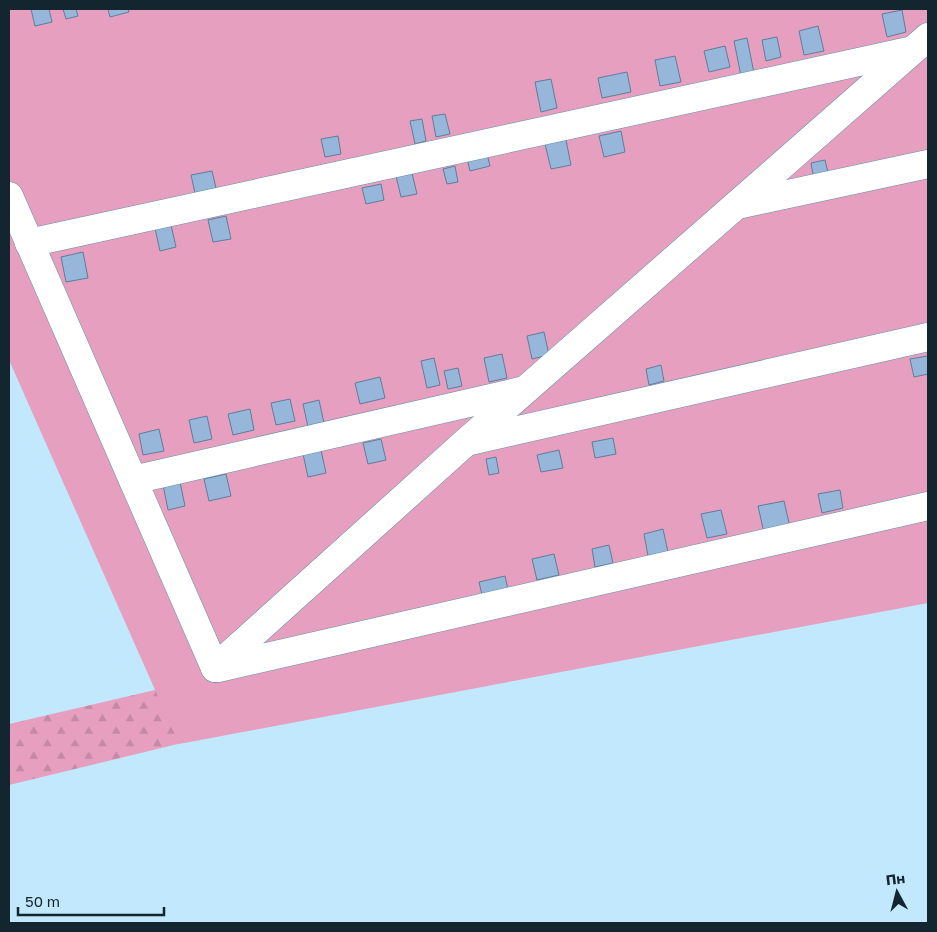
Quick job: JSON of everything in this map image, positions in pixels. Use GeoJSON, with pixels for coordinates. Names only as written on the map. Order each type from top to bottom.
{"type":"FeatureCollection","features":[{"type":"Feature","properties":{"kind":"lane"},"geometry":{"type":"LineString","coordinates":[[215,668],[466,442],[921,44]]}},
{"type":"Feature","properties":{"kind":"lane"},"geometry":{"type":"LineString","coordinates":[[29,243],[921,44]]}},
{"type":"Feature","properties":{"kind":"lane"},"geometry":{"type":"LineString","coordinates":[[736,206],[928,164]]}},
{"type":"Feature","properties":{"kind":"lane"},"geometry":{"type":"LineString","coordinates":[[9,196],[215,668]]}},
{"type":"Feature","properties":{"kind":"lane"},"geometry":{"type":"LineString","coordinates":[[466,442],[928,338]]}},
{"type":"Feature","properties":{"kind":"lane"},"geometry":{"type":"LineString","coordinates":[[133,480],[525,390]]}},
{"type":"Feature","properties":{"kind":"lane"},"geometry":{"type":"LineString","coordinates":[[215,668],[928,506]]}},
{"type":"Feature","properties":{"kind":"green space"},"geometry":{"type":"Polygon","coordinates":[[[9,9],[928,9],[928,603],[179,744],[9,360],[9,9]]]}},
{"type":"Feature","properties":{"kind":"green space"},"geometry":{"type":"Polygon","coordinates":[[[928,510],[928,562],[9,785],[9,724],[928,510]]]}},
{"type":"Feature","properties":{"kind":"building"},"geometry":{"type":"Polygon","coordinates":[[[31,9],[49,9],[52,22],[35,26],[31,9]]]}},
{"type":"Feature","properties":{"kind":"building"},"geometry":{"type":"Polygon","coordinates":[[[63,9],[76,9],[78,16],[66,19],[63,9]]]}},
{"type":"Feature","properties":{"kind":"building"},"geometry":{"type":"Polygon","coordinates":[[[108,9],[128,9],[129,12],[110,17],[108,9]]]}},
{"type":"Feature","properties":{"kind":"building"},"geometry":{"type":"Polygon","coordinates":[[[902,10],[906,32],[887,37],[882,14],[902,10]]]}},
{"type":"Feature","properties":{"kind":"building"},"geometry":{"type":"Polygon","coordinates":[[[818,26],[824,51],[804,55],[799,31],[818,26]]]}},
{"type":"Feature","properties":{"kind":"building"},"geometry":{"type":"Polygon","coordinates":[[[777,37],[781,57],[766,61],[762,40],[777,37]]]}},
{"type":"Feature","properties":{"kind":"building"},"geometry":{"type":"Polygon","coordinates":[[[747,38],[754,73],[741,76],[734,41],[747,38]]]}},
{"type":"Feature","properties":{"kind":"building"},"geometry":{"type":"Polygon","coordinates":[[[725,46],[730,67],[709,72],[704,51],[725,46]]]}},
{"type":"Feature","properties":{"kind":"building"},"geometry":{"type":"Polygon","coordinates":[[[675,56],[681,82],[660,86],[655,60],[675,56]]]}},
{"type":"Feature","properties":{"kind":"building"},"geometry":{"type":"Polygon","coordinates":[[[627,72],[631,92],[602,98],[598,78],[627,72]]]}},
{"type":"Feature","properties":{"kind":"building"},"geometry":{"type":"Polygon","coordinates":[[[551,79],[557,108],[541,112],[535,82],[551,79]]]}},
{"type":"Feature","properties":{"kind":"building"},"geometry":{"type":"Polygon","coordinates":[[[445,114],[450,134],[436,137],[432,116],[445,114]]]}},
{"type":"Feature","properties":{"kind":"building"},"geometry":{"type":"Polygon","coordinates":[[[422,119],[426,141],[415,144],[410,121],[422,119]]]}},
{"type":"Feature","properties":{"kind":"building"},"geometry":{"type":"Polygon","coordinates":[[[621,131],[625,152],[604,157],[599,136],[621,131]]]}},
{"type":"Feature","properties":{"kind":"building"},"geometry":{"type":"Polygon","coordinates":[[[338,136],[341,154],[325,157],[321,139],[338,136]]]}},
{"type":"Feature","properties":{"kind":"building"},"geometry":{"type":"Polygon","coordinates":[[[566,140],[571,165],[551,169],[545,144],[566,140]]]}},
{"type":"Feature","properties":{"kind":"building"},"geometry":{"type":"Polygon","coordinates":[[[486,150],[490,166],[470,171],[466,154],[486,150]]]}},
{"type":"Feature","properties":{"kind":"building"},"geometry":{"type":"Polygon","coordinates":[[[825,160],[829,177],[814,180],[811,163],[825,160]]]}},
{"type":"Feature","properties":{"kind":"building"},"geometry":{"type":"Polygon","coordinates":[[[455,166],[458,182],[447,184],[443,169],[455,166]]]}},
{"type":"Feature","properties":{"kind":"building"},"geometry":{"type":"Polygon","coordinates":[[[212,171],[216,188],[195,193],[191,175],[212,171]]]}},
{"type":"Feature","properties":{"kind":"building"},"geometry":{"type":"Polygon","coordinates":[[[412,173],[417,194],[401,197],[396,176],[412,173]]]}},
{"type":"Feature","properties":{"kind":"building"},"geometry":{"type":"Polygon","coordinates":[[[381,184],[384,200],[366,204],[362,188],[381,184]]]}},
{"type":"Feature","properties":{"kind":"building"},"geometry":{"type":"Polygon","coordinates":[[[226,216],[231,239],[213,242],[208,220],[226,216]]]}},
{"type":"Feature","properties":{"kind":"building"},"geometry":{"type":"Polygon","coordinates":[[[171,225],[176,247],[160,251],[155,228],[171,225]]]}},
{"type":"Feature","properties":{"kind":"building"},"geometry":{"type":"Polygon","coordinates":[[[83,252],[88,278],[66,282],[61,257],[83,252]]]}},
{"type":"Feature","properties":{"kind":"building"},"geometry":{"type":"Polygon","coordinates":[[[544,332],[549,355],[532,359],[527,336],[544,332]]]}},
{"type":"Feature","properties":{"kind":"building"},"geometry":{"type":"Polygon","coordinates":[[[502,354],[507,378],[489,382],[484,358],[502,354]]]}},
{"type":"Feature","properties":{"kind":"building"},"geometry":{"type":"Polygon","coordinates":[[[928,356],[928,374],[914,377],[910,359],[928,356]]]}},
{"type":"Feature","properties":{"kind":"building"},"geometry":{"type":"Polygon","coordinates":[[[434,358],[440,385],[427,388],[421,361],[434,358]]]}},
{"type":"Feature","properties":{"kind":"building"},"geometry":{"type":"Polygon","coordinates":[[[661,365],[664,381],[649,385],[646,369],[661,365]]]}},
{"type":"Feature","properties":{"kind":"building"},"geometry":{"type":"Polygon","coordinates":[[[458,368],[462,386],[448,389],[444,371],[458,368]]]}},
{"type":"Feature","properties":{"kind":"building"},"geometry":{"type":"Polygon","coordinates":[[[380,377],[385,398],[360,404],[355,383],[380,377]]]}},
{"type":"Feature","properties":{"kind":"building"},"geometry":{"type":"Polygon","coordinates":[[[290,399],[295,421],[276,425],[271,403],[290,399]]]}},
{"type":"Feature","properties":{"kind":"building"},"geometry":{"type":"Polygon","coordinates":[[[319,400],[324,423],[308,427],[303,404],[319,400]]]}},
{"type":"Feature","properties":{"kind":"building"},"geometry":{"type":"Polygon","coordinates":[[[250,409],[254,430],[233,435],[228,414],[250,409]]]}},
{"type":"Feature","properties":{"kind":"building"},"geometry":{"type":"Polygon","coordinates":[[[207,416],[212,439],[194,443],[189,420],[207,416]]]}},
{"type":"Feature","properties":{"kind":"building"},"geometry":{"type":"Polygon","coordinates":[[[159,429],[164,451],[143,455],[139,434],[159,429]]]}},
{"type":"Feature","properties":{"kind":"building"},"geometry":{"type":"Polygon","coordinates":[[[613,438],[616,454],[595,458],[592,442],[613,438]]]}},
{"type":"Feature","properties":{"kind":"building"},"geometry":{"type":"Polygon","coordinates":[[[381,439],[386,460],[368,464],[363,443],[381,439]]]}},
{"type":"Feature","properties":{"kind":"building"},"geometry":{"type":"Polygon","coordinates":[[[321,450],[326,473],[308,477],[303,454],[321,450]]]}},
{"type":"Feature","properties":{"kind":"building"},"geometry":{"type":"Polygon","coordinates":[[[559,450],[563,468],[541,472],[537,455],[559,450]]]}},
{"type":"Feature","properties":{"kind":"building"},"geometry":{"type":"Polygon","coordinates":[[[496,457],[499,473],[489,475],[486,459],[496,457]]]}},
{"type":"Feature","properties":{"kind":"building"},"geometry":{"type":"Polygon","coordinates":[[[226,474],[231,496],[209,501],[204,479],[226,474]]]}},
{"type":"Feature","properties":{"kind":"building"},"geometry":{"type":"Polygon","coordinates":[[[180,482],[185,506],[168,510],[163,485],[180,482]]]}},
{"type":"Feature","properties":{"kind":"building"},"geometry":{"type":"Polygon","coordinates":[[[840,490],[843,508],[822,513],[818,494],[840,490]]]}},
{"type":"Feature","properties":{"kind":"building"},"geometry":{"type":"Polygon","coordinates":[[[784,501],[790,527],[764,533],[758,506],[784,501]]]}},
{"type":"Feature","properties":{"kind":"building"},"geometry":{"type":"Polygon","coordinates":[[[721,510],[727,534],[707,538],[701,514],[721,510]]]}},
{"type":"Feature","properties":{"kind":"building"},"geometry":{"type":"Polygon","coordinates":[[[663,529],[668,552],[648,556],[644,534],[663,529]]]}},
{"type":"Feature","properties":{"kind":"building"},"geometry":{"type":"Polygon","coordinates":[[[609,545],[613,563],[595,567],[592,549],[609,545]]]}},
{"type":"Feature","properties":{"kind":"building"},"geometry":{"type":"Polygon","coordinates":[[[554,554],[559,575],[537,580],[532,559],[554,554]]]}},
{"type":"Feature","properties":{"kind":"building"},"geometry":{"type":"Polygon","coordinates":[[[505,576],[509,594],[483,599],[479,582],[505,576]]]}}]}
